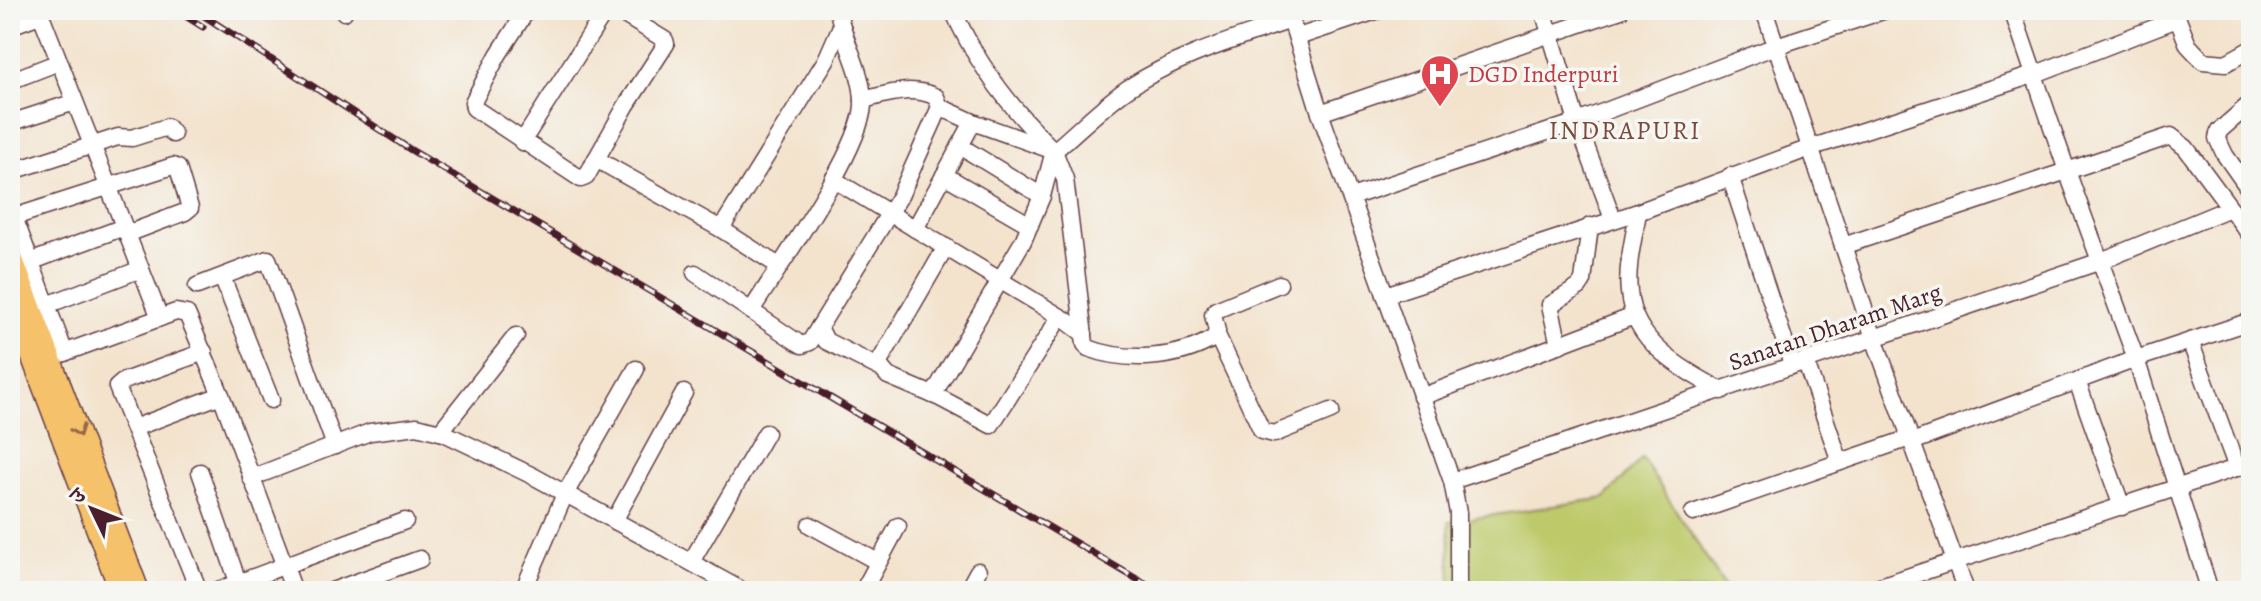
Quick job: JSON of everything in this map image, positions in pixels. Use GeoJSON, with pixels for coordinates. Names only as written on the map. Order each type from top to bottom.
{"type":"FeatureCollection","features":[{"type":"Feature","properties":{"kind":"main road"},"geometry":{"type":"LineString","coordinates":[[10,252],[58,355],[139,591]]}},
{"type":"Feature","properties":{"kind":"main road"},"geometry":{"type":"LineString","coordinates":[[10,300],[120,591]]}},
{"type":"Feature","properties":{"kind":"street"},"geometry":{"type":"LineString","coordinates":[[527,10],[473,102],[476,112],[581,179],[586,177],[666,44],[665,40],[616,10]]}},
{"type":"Feature","properties":{"kind":"street"},"geometry":{"type":"LineString","coordinates":[[522,142],[606,10]]}},
{"type":"Feature","properties":{"kind":"street"},"geometry":{"type":"LineString","coordinates":[[953,10],[983,68],[1054,151],[1065,179],[1085,344],[1096,351],[1164,357],[1210,341],[1217,335]]}},
{"type":"Feature","properties":{"kind":"street"},"geometry":{"type":"LineString","coordinates":[[1298,37],[1379,10]]}},
{"type":"Feature","properties":{"kind":"street"},"geometry":{"type":"LineString","coordinates":[[1543,10],[1577,122],[1613,219]]}},
{"type":"Feature","properties":{"kind":"street"},"geometry":{"type":"LineString","coordinates":[[1320,113],[1621,10]]}},
{"type":"Feature","properties":{"kind":"street"},"geometry":{"type":"LineString","coordinates":[[1764,10],[1874,338],[1966,591]]}},
{"type":"Feature","properties":{"kind":"street"},"geometry":{"type":"LineString","coordinates":[[1351,197],[1577,122],[1776,46],[1886,10]]}},
{"type":"Feature","properties":{"kind":"street"},"geometry":{"type":"LineString","coordinates":[[2012,10],[2136,359],[2210,591]]}},
{"type":"Feature","properties":{"kind":"street"},"geometry":{"type":"LineString","coordinates":[[1385,295],[1638,212],[1810,148],[2033,75],[2176,14],[2188,45],[2203,61],[2226,63],[2251,49]]}},
{"type":"Feature","properties":{"kind":"street"},"geometry":{"type":"LineString","coordinates":[[933,395],[1030,225],[1042,196],[1054,151],[1128,89],[1150,75],[1290,15],[1320,113],[1452,481],[1458,513],[1458,591]]}},
{"type":"Feature","properties":{"kind":"street"},"geometry":{"type":"LineString","coordinates":[[10,26],[42,17],[160,318]]}},
{"type":"Feature","properties":{"kind":"street"},"geometry":{"type":"LineString","coordinates":[[721,229],[826,60],[840,18]]}},
{"type":"Feature","properties":{"kind":"street"},"geometry":{"type":"LineString","coordinates":[[751,311],[833,179],[858,130],[863,100],[860,80],[840,18]]}},
{"type":"Feature","properties":{"kind":"street"},"geometry":{"type":"LineString","coordinates":[[10,81],[59,62]]}},
{"type":"Feature","properties":{"kind":"street"},"geometry":{"type":"LineString","coordinates":[[863,100],[904,90],[916,91],[936,97],[940,107],[973,122],[1054,151]]}},
{"type":"Feature","properties":{"kind":"street"},"geometry":{"type":"LineString","coordinates":[[10,123],[75,102]]}},
{"type":"Feature","properties":{"kind":"street"},"geometry":{"type":"LineString","coordinates":[[2251,103],[2219,131],[2217,138],[2251,192]]}},
{"type":"Feature","properties":{"kind":"street"},"geometry":{"type":"LineString","coordinates":[[695,273],[802,345],[810,342],[890,214],[940,107]]}},
{"type":"Feature","properties":{"kind":"street"},"geometry":{"type":"LineString","coordinates":[[915,229],[973,122]]}},
{"type":"Feature","properties":{"kind":"street"},"geometry":{"type":"LineString","coordinates":[[10,172],[119,136],[132,138],[167,127],[173,134]]}},
{"type":"Feature","properties":{"kind":"street"},"geometry":{"type":"LineString","coordinates":[[1843,246],[2171,136],[2186,148],[2251,236]]}},
{"type":"Feature","properties":{"kind":"street"},"geometry":{"type":"LineString","coordinates":[[960,146],[1042,196]]}},
{"type":"Feature","properties":{"kind":"street"},"geometry":{"type":"LineString","coordinates":[[596,159],[721,229],[779,266]]}},
{"type":"Feature","properties":{"kind":"street"},"geometry":{"type":"LineString","coordinates":[[30,262],[185,212],[190,208],[180,171],[173,166],[12,212],[30,262],[47,305],[58,355],[176,312],[187,314],[221,395],[294,591]]}},
{"type":"Feature","properties":{"kind":"street"},"geometry":{"type":"LineString","coordinates":[[944,175],[1030,225]]}},
{"type":"Feature","properties":{"kind":"street"},"geometry":{"type":"LineString","coordinates":[[1730,176],[1840,462]]}},
{"type":"Feature","properties":{"kind":"street"},"geometry":{"type":"LineString","coordinates":[[833,179],[1001,279],[1084,334]]}},
{"type":"Feature","properties":{"kind":"street","name":"Sanatan Dharam Marg"},"geometry":{"type":"LineString","coordinates":[[1452,481],[2101,261],[2230,208]]}},
{"type":"Feature","properties":{"kind":"street"},"geometry":{"type":"LineString","coordinates":[[1638,212],[1628,289],[1634,316],[1658,349],[1722,391]]}},
{"type":"Feature","properties":{"kind":"street"},"geometry":{"type":"LineString","coordinates":[[1559,345],[1550,305],[1579,287],[1583,281],[1590,226]]}},
{"type":"Feature","properties":{"kind":"street"},"geometry":{"type":"LineString","coordinates":[[877,366],[946,247]]}},
{"type":"Feature","properties":{"kind":"street"},"geometry":{"type":"LineString","coordinates":[[197,286],[268,259],[335,446]]}},
{"type":"Feature","properties":{"kind":"street"},"geometry":{"type":"LineString","coordinates":[[47,305],[141,269]]}},
{"type":"Feature","properties":{"kind":"street"},"geometry":{"type":"LineString","coordinates":[[222,277],[271,400]]}},
{"type":"Feature","properties":{"kind":"street"},"geometry":{"type":"LineString","coordinates":[[1279,284],[1216,310],[1213,315],[1217,335],[1262,431],[1274,434],[1331,411]]}},
{"type":"Feature","properties":{"kind":"street"},"geometry":{"type":"LineString","coordinates":[[1421,397],[1634,316]]}},
{"type":"Feature","properties":{"kind":"street"},"geometry":{"type":"LineString","coordinates":[[819,327],[826,341],[877,366],[888,376],[991,425],[1058,320],[1064,319]]}},
{"type":"Feature","properties":{"kind":"street"},"geometry":{"type":"LineString","coordinates":[[1693,513],[2251,321]]}},
{"type":"Feature","properties":{"kind":"street"},"geometry":{"type":"LineString","coordinates":[[440,432],[516,336]]}},
{"type":"Feature","properties":{"kind":"street"},"geometry":{"type":"LineString","coordinates":[[1865,591],[2244,466],[2190,341]]}},
{"type":"Feature","properties":{"kind":"street"},"geometry":{"type":"LineString","coordinates":[[199,591],[118,392],[119,384],[204,352]]}},
{"type":"Feature","properties":{"kind":"street"},"geometry":{"type":"LineString","coordinates":[[523,591],[565,494],[636,369]]}},
{"type":"Feature","properties":{"kind":"street"},"geometry":{"type":"LineString","coordinates":[[2077,381],[2122,507]]}},
{"type":"Feature","properties":{"kind":"street"},"geometry":{"type":"LineString","coordinates":[[614,521],[684,393]]}},
{"type":"Feature","properties":{"kind":"street"},"geometry":{"type":"LineString","coordinates":[[134,428],[221,395]]}},
{"type":"Feature","properties":{"kind":"street"},"geometry":{"type":"LineString","coordinates":[[251,478],[370,432],[417,426],[440,432],[533,476],[743,591]]}},
{"type":"Feature","properties":{"kind":"street"},"geometry":{"type":"LineString","coordinates":[[691,562],[766,433]]}},
{"type":"Feature","properties":{"kind":"street"},"geometry":{"type":"LineString","coordinates":[[200,472],[238,582]]}},
{"type":"Feature","properties":{"kind":"street"},"geometry":{"type":"LineString","coordinates":[[216,591],[405,521]]}},
{"type":"Feature","properties":{"kind":"street"},"geometry":{"type":"LineString","coordinates":[[810,525],[878,562]]}},
{"type":"Feature","properties":{"kind":"street"},"geometry":{"type":"LineString","coordinates":[[863,591],[898,526]]}},
{"type":"Feature","properties":{"kind":"street"},"geometry":{"type":"LineString","coordinates":[[332,591],[420,559]]}},
{"type":"Feature","properties":{"kind":"street"},"geometry":{"type":"LineString","coordinates":[[967,591],[978,571]]}},
{"type":"Feature","properties":{"kind":"street"},"geometry":{"type":"LineString","coordinates":[[498,591],[515,591]]}},
{"type":"Feature","properties":{"kind":"green space"},"geometry":{"type":"Polygon","coordinates":[[[1642,458],[1728,591],[1451,591],[1449,522],[1605,498],[1642,458]]]}},
{"type":"Feature","properties":{"kind":"railway"},"geometry":{"type":"LineString","coordinates":[[176,10],[203,27]]}},
{"type":"Feature","properties":{"kind":"railway"},"geometry":{"type":"LineString","coordinates":[[195,10],[411,150],[1157,591]]}},
{"type":"Feature","properties":{"kind":"place","name":"DGD Inderpuri"},"geometry":{"type":"Point","coordinates":[1440,108]}},
{"type":"Feature","properties":{"kind":"district","name":"INDRAPURI"},"geometry":{"type":"Point","coordinates":[1625,130]}}]}
